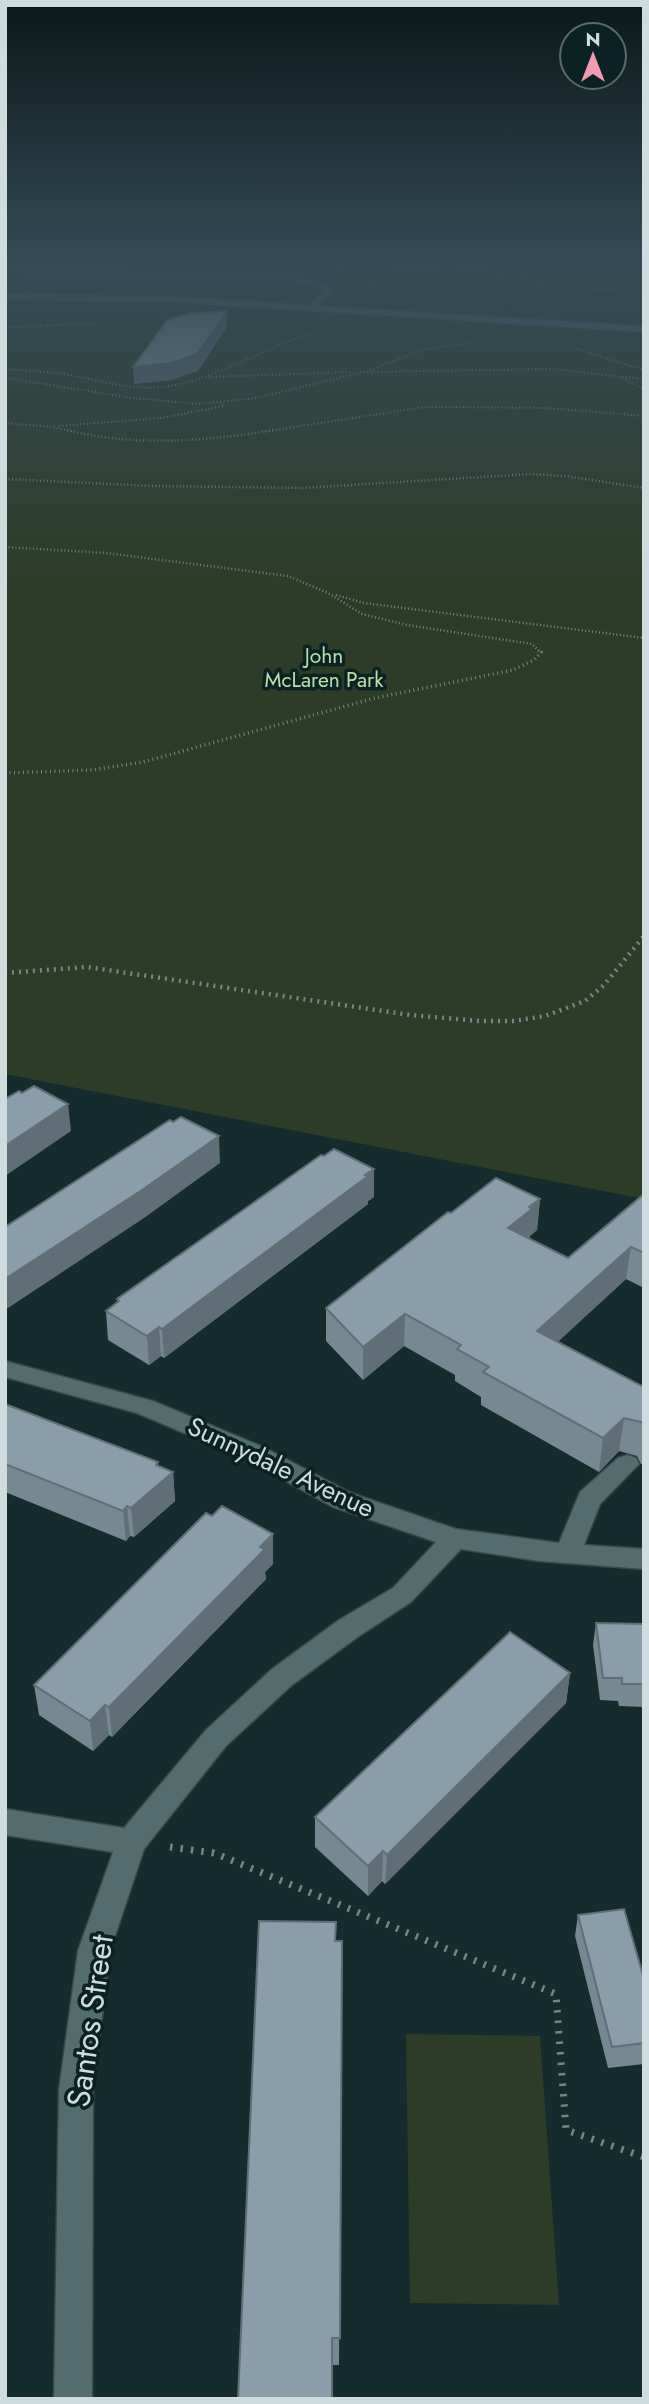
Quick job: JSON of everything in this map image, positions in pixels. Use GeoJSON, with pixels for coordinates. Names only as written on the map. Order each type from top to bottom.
{"type":"FeatureCollection","features":[{"type":"Feature","properties":{"kind":"street","name":"Sunnydale Avenue"},"geometry":{"type":"LineString","coordinates":[[5,1369],[158,1411],[254,1453],[342,1500],[455,1538],[568,1553],[644,1559]]}},
{"type":"Feature","properties":{"kind":"street"},"geometry":{"type":"LineString","coordinates":[[568,1553],[589,1499],[627,1464]]}},
{"type":"Feature","properties":{"kind":"street","name":"Santos Street"},"geometry":{"type":"LineString","coordinates":[[73,2399],[76,2090],[94,1951],[131,1842],[216,1738],[282,1677],[349,1628],[402,1595],[455,1538]]}},
{"type":"Feature","properties":{"kind":"street"},"geometry":{"type":"LineString","coordinates":[[5,1822],[131,1842]]}},
{"type":"Feature","properties":{"kind":"path"},"geometry":{"type":"LineString","coordinates":[[65,374],[96,383],[168,386],[211,374]]}},
{"type":"Feature","properties":{"kind":"path"},"geometry":{"type":"LineString","coordinates":[[205,377],[294,374]]}},
{"type":"Feature","properties":{"kind":"path"},"geometry":{"type":"LineString","coordinates":[[5,378],[174,404],[257,398],[354,374]]}},
{"type":"Feature","properties":{"kind":"path"},"geometry":{"type":"LineString","coordinates":[[611,374],[644,389]]}},
{"type":"Feature","properties":{"kind":"path"},"geometry":{"type":"LineString","coordinates":[[612,374],[644,379]]}},
{"type":"Feature","properties":{"kind":"path"},"geometry":{"type":"LineString","coordinates":[[5,423],[54,426],[161,418],[224,406],[220,402]]}},
{"type":"Feature","properties":{"kind":"path"},"geometry":{"type":"LineString","coordinates":[[54,426],[90,436],[178,439],[263,432],[425,407],[546,408],[644,416]]}},
{"type":"Feature","properties":{"kind":"path"},"geometry":{"type":"LineString","coordinates":[[5,479],[165,487],[303,488],[529,474],[565,476],[644,488]]}},
{"type":"Feature","properties":{"kind":"path"},"geometry":{"type":"LineString","coordinates":[[5,547],[106,553],[288,576],[328,593],[364,603],[644,638]]}},
{"type":"Feature","properties":{"kind":"path"},"geometry":{"type":"LineString","coordinates":[[5,773],[44,772],[142,762],[331,710],[447,681],[504,671],[534,662],[541,652],[532,644],[407,625],[362,614],[328,593]]}},
{"type":"Feature","properties":{"kind":"path"},"geometry":{"type":"LineString","coordinates":[[5,973],[87,967],[423,1016],[477,1022],[531,1019],[544,1018],[577,1007],[595,993],[644,936]]}},
{"type":"Feature","properties":{"kind":"path"},"geometry":{"type":"LineString","coordinates":[[131,1842],[214,1853],[556,1994],[566,2130],[644,2157]]}},
{"type":"Feature","properties":{"kind":"green space","name":"John McLaren Park"},"geometry":{"type":"Polygon","coordinates":[[[5,374],[644,374],[644,1199],[5,1074],[5,374]]]}},
{"type":"Feature","properties":{"kind":"green space"},"geometry":{"type":"Polygon","coordinates":[[[406,2034],[540,2036],[559,2305],[410,2303],[406,2034]]]}},
{"type":"Feature","properties":{"kind":"building"},"geometry":{"type":"Polygon","coordinates":[[[34,1086],[68,1104],[5,1146],[5,1099],[34,1086]]]}},
{"type":"Feature","properties":{"kind":"building"},"geometry":{"type":"Polygon","coordinates":[[[181,1117],[219,1136],[142,1190],[5,1279],[5,1227],[170,1120],[173,1122],[181,1117]]]}},
{"type":"Feature","properties":{"kind":"building"},"geometry":{"type":"Polygon","coordinates":[[[334,1149],[374,1169],[162,1329],[159,1327],[147,1336],[106,1311],[119,1301],[117,1299],[321,1155],[324,1156],[334,1149]]]}},
{"type":"Feature","properties":{"kind":"building"},"geometry":{"type":"Polygon","coordinates":[[[496,1178],[540,1199],[508,1228],[568,1258],[644,1194],[644,1253],[631,1247],[537,1331],[644,1387],[644,1426],[641,1422],[624,1418],[603,1438],[483,1372],[489,1367],[457,1349],[461,1345],[405,1314],[363,1347],[326,1308],[448,1212],[451,1213],[496,1178]]]}},
{"type":"Feature","properties":{"kind":"building"},"geometry":{"type":"Polygon","coordinates":[[[5,1404],[158,1462],[156,1465],[173,1472],[131,1508],[127,1506],[123,1511],[5,1464],[5,1404]]]}},
{"type":"Feature","properties":{"kind":"building"},"geometry":{"type":"Polygon","coordinates":[[[222,1506],[273,1534],[260,1547],[265,1549],[109,1707],[105,1705],[90,1721],[34,1685],[206,1513],[212,1516],[222,1506]]]}},
{"type":"Feature","properties":{"kind":"building"},"geometry":{"type":"Polygon","coordinates":[[[596,1623],[644,1624],[644,1684],[622,1684],[622,1678],[603,1678],[596,1623]]]}},
{"type":"Feature","properties":{"kind":"building"},"geometry":{"type":"Polygon","coordinates":[[[510,1632],[570,1673],[387,1855],[383,1851],[368,1866],[315,1817],[510,1632]]]}},
{"type":"Feature","properties":{"kind":"building"},"geometry":{"type":"Polygon","coordinates":[[[624,1909],[644,1979],[644,2043],[612,2047],[578,1915],[624,1909]]]}},
{"type":"Feature","properties":{"kind":"building"},"geometry":{"type":"Polygon","coordinates":[[[259,1921],[336,1922],[335,1941],[342,1941],[340,2338],[332,2338],[332,2399],[238,2399],[259,1921]]]}}]}
